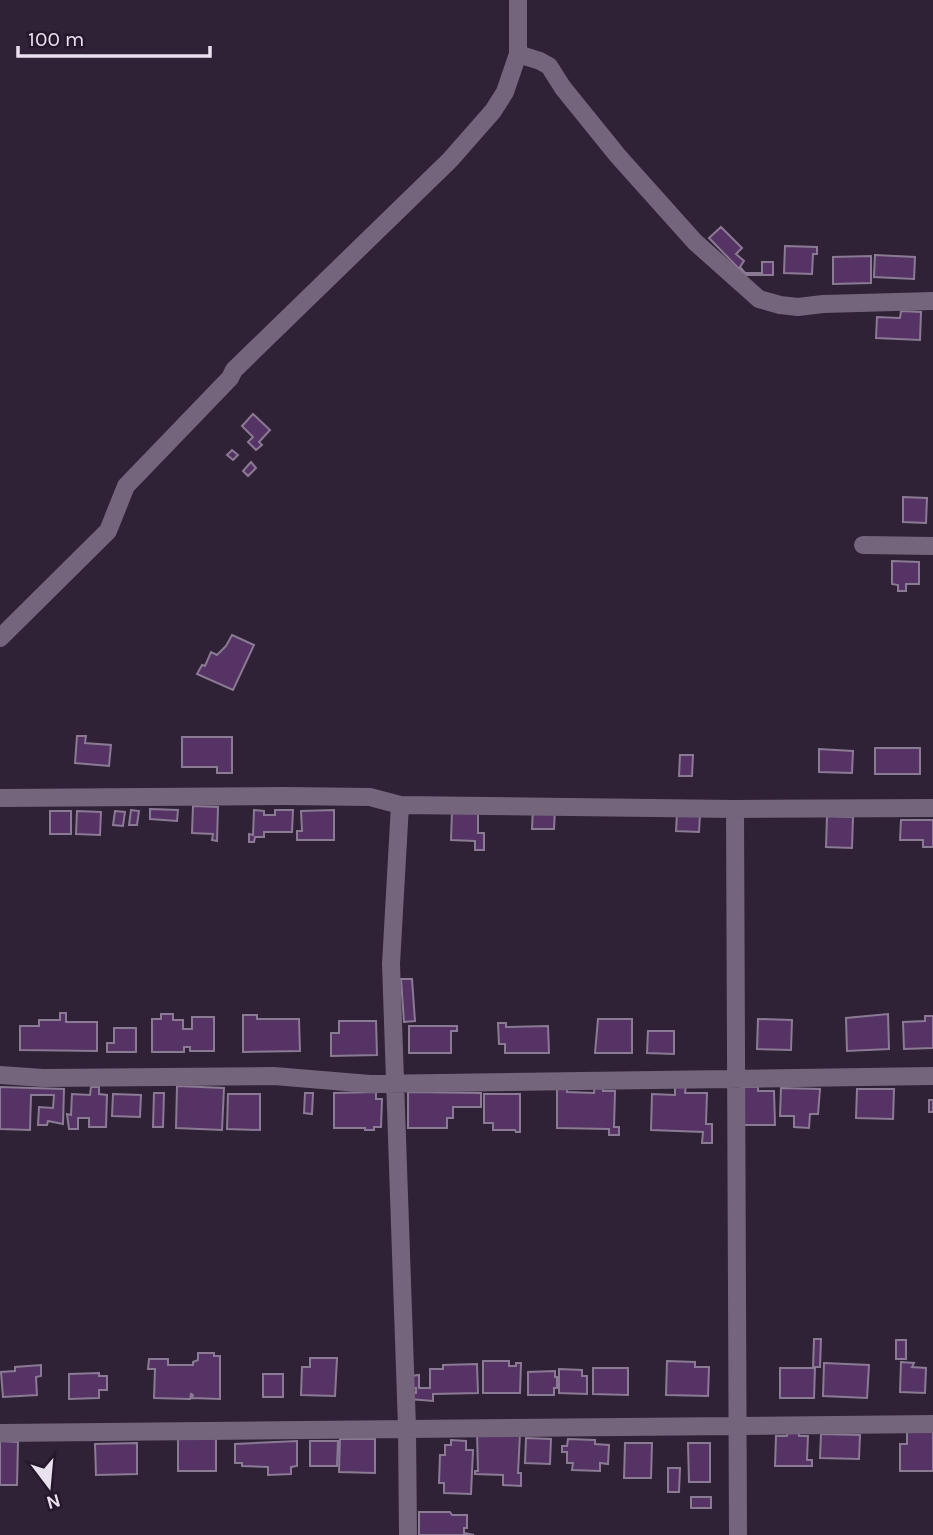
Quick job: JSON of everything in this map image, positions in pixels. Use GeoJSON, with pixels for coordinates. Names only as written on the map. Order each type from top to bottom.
{"type":"FeatureCollection","features":[{"type":"Feature","properties":{"kind":"street"},"geometry":{"type":"LineString","coordinates":[[0,638],[108,531],[126,486],[167,441],[230,378],[234,370],[450,160],[493,111],[505,92],[517,54],[518,0]]}},
{"type":"Feature","properties":{"kind":"street"},"geometry":{"type":"LineString","coordinates":[[517,54],[548,66],[618,156],[695,242],[760,299],[798,307],[933,301]]}},
{"type":"Feature","properties":{"kind":"street"},"geometry":{"type":"LineString","coordinates":[[863,545],[933,546]]}},
{"type":"Feature","properties":{"kind":"street"},"geometry":{"type":"LineString","coordinates":[[0,798],[370,797],[400,806],[933,808]]}},
{"type":"Feature","properties":{"kind":"street"},"geometry":{"type":"LineString","coordinates":[[400,806],[391,964],[407,1427],[408,1535]]}},
{"type":"Feature","properties":{"kind":"street"},"geometry":{"type":"LineString","coordinates":[[735,809],[738,1535]]}},
{"type":"Feature","properties":{"kind":"street"},"geometry":{"type":"LineString","coordinates":[[0,1076],[274,1076],[370,1084],[933,1076]]}},
{"type":"Feature","properties":{"kind":"street"},"geometry":{"type":"LineString","coordinates":[[0,1433],[933,1424]]}},
{"type":"Feature","properties":{"kind":"building"},"geometry":{"type":"Polygon","coordinates":[[[721,227],[742,248],[736,254],[744,261],[740,267],[745,273],[762,273],[762,262],[773,262],[773,275],[745,275],[709,238],[721,227]]]}},
{"type":"Feature","properties":{"kind":"building"},"geometry":{"type":"Polygon","coordinates":[[[785,246],[817,247],[817,254],[813,254],[812,274],[784,273],[785,246]]]}},
{"type":"Feature","properties":{"kind":"building"},"geometry":{"type":"Polygon","coordinates":[[[875,255],[915,257],[914,279],[874,277],[875,255]]]}},
{"type":"Feature","properties":{"kind":"building"},"geometry":{"type":"Polygon","coordinates":[[[871,256],[871,283],[833,284],[833,257],[871,256]]]}},
{"type":"Feature","properties":{"kind":"building"},"geometry":{"type":"Polygon","coordinates":[[[901,311],[921,312],[920,340],[876,338],[877,317],[900,318],[901,311]]]}},
{"type":"Feature","properties":{"kind":"building"},"geometry":{"type":"Polygon","coordinates":[[[253,414],[270,430],[259,442],[262,445],[256,450],[248,442],[253,437],[242,426],[253,414]]]}},
{"type":"Feature","properties":{"kind":"building"},"geometry":{"type":"Polygon","coordinates":[[[232,450],[238,455],[233,460],[227,455],[232,450]]]}},
{"type":"Feature","properties":{"kind":"building"},"geometry":{"type":"Polygon","coordinates":[[[251,462],[256,468],[248,476],[243,471],[251,462]]]}},
{"type":"Feature","properties":{"kind":"building"},"geometry":{"type":"Polygon","coordinates":[[[903,497],[927,498],[926,523],[903,522],[903,497]]]}},
{"type":"Feature","properties":{"kind":"building"},"geometry":{"type":"Polygon","coordinates":[[[892,561],[919,562],[919,584],[906,584],[906,591],[898,591],[898,585],[892,584],[892,561]]]}},
{"type":"Feature","properties":{"kind":"building"},"geometry":{"type":"Polygon","coordinates":[[[232,635],[254,645],[233,690],[197,674],[202,665],[205,666],[211,652],[217,655],[232,635]]]}},
{"type":"Feature","properties":{"kind":"building"},"geometry":{"type":"Polygon","coordinates":[[[77,736],[86,736],[85,743],[111,745],[109,766],[75,763],[77,736]]]}},
{"type":"Feature","properties":{"kind":"building"},"geometry":{"type":"Polygon","coordinates":[[[182,737],[232,737],[232,773],[217,773],[217,767],[182,767],[182,737]]]}},
{"type":"Feature","properties":{"kind":"building"},"geometry":{"type":"Polygon","coordinates":[[[875,748],[920,748],[920,774],[875,774],[875,748]]]}},
{"type":"Feature","properties":{"kind":"building"},"geometry":{"type":"Polygon","coordinates":[[[819,749],[853,751],[852,773],[819,772],[819,749]]]}},
{"type":"Feature","properties":{"kind":"building"},"geometry":{"type":"Polygon","coordinates":[[[680,755],[693,755],[692,776],[679,776],[680,755]]]}},
{"type":"Feature","properties":{"kind":"building"},"geometry":{"type":"Polygon","coordinates":[[[193,806],[218,807],[217,841],[212,840],[213,834],[192,833],[193,806]]]}},
{"type":"Feature","properties":{"kind":"building"},"geometry":{"type":"Polygon","coordinates":[[[533,808],[555,809],[554,829],[532,829],[533,808]]]}},
{"type":"Feature","properties":{"kind":"building"},"geometry":{"type":"Polygon","coordinates":[[[150,809],[178,810],[177,821],[150,819],[150,809]]]}},
{"type":"Feature","properties":{"kind":"building"},"geometry":{"type":"Polygon","coordinates":[[[131,810],[139,811],[137,825],[129,825],[131,810]]]}},
{"type":"Feature","properties":{"kind":"building"},"geometry":{"type":"Polygon","coordinates":[[[254,810],[264,811],[264,815],[275,815],[275,810],[293,810],[292,832],[264,832],[264,837],[255,837],[254,842],[249,842],[249,834],[253,835],[254,810]]]}},
{"type":"Feature","properties":{"kind":"building"},"geometry":{"type":"Polygon","coordinates":[[[334,810],[334,840],[297,840],[297,831],[302,831],[301,811],[334,810]]]}},
{"type":"Feature","properties":{"kind":"building"},"geometry":{"type":"Polygon","coordinates":[[[50,811],[71,811],[71,834],[50,834],[50,811]]]}},
{"type":"Feature","properties":{"kind":"building"},"geometry":{"type":"Polygon","coordinates":[[[77,811],[101,812],[100,835],[76,834],[77,811]]]}},
{"type":"Feature","properties":{"kind":"building"},"geometry":{"type":"Polygon","coordinates":[[[115,811],[125,812],[123,826],[113,825],[115,811]]]}},
{"type":"Feature","properties":{"kind":"building"},"geometry":{"type":"Polygon","coordinates":[[[452,811],[478,812],[478,833],[484,833],[484,850],[475,850],[475,841],[451,840],[452,811]]]}},
{"type":"Feature","properties":{"kind":"building"},"geometry":{"type":"Polygon","coordinates":[[[677,813],[700,814],[699,832],[676,831],[677,813]]]}},
{"type":"Feature","properties":{"kind":"building"},"geometry":{"type":"Polygon","coordinates":[[[827,816],[853,817],[852,848],[826,847],[827,816]]]}},
{"type":"Feature","properties":{"kind":"building"},"geometry":{"type":"Polygon","coordinates":[[[901,820],[933,820],[933,847],[923,847],[923,840],[900,840],[901,820]]]}},
{"type":"Feature","properties":{"kind":"building"},"geometry":{"type":"Polygon","coordinates":[[[401,979],[412,979],[415,1021],[404,1022],[401,979]]]}},
{"type":"Feature","properties":{"kind":"building"},"geometry":{"type":"Polygon","coordinates":[[[60,1013],[66,1013],[66,1022],[97,1022],[97,1051],[20,1050],[20,1026],[39,1026],[39,1020],[60,1020],[60,1013]]]}},
{"type":"Feature","properties":{"kind":"building"},"geometry":{"type":"Polygon","coordinates":[[[161,1014],[173,1014],[173,1020],[183,1020],[183,1029],[192,1029],[192,1017],[214,1017],[214,1051],[190,1051],[190,1047],[184,1047],[184,1052],[152,1052],[152,1019],[161,1019],[161,1014]]]}},
{"type":"Feature","properties":{"kind":"building"},"geometry":{"type":"Polygon","coordinates":[[[888,1014],[889,1049],[847,1051],[846,1018],[888,1014]]]}},
{"type":"Feature","properties":{"kind":"building"},"geometry":{"type":"Polygon","coordinates":[[[243,1015],[257,1015],[257,1019],[299,1019],[300,1051],[243,1052],[243,1015]]]}},
{"type":"Feature","properties":{"kind":"building"},"geometry":{"type":"Polygon","coordinates":[[[925,1016],[933,1016],[933,1048],[904,1049],[903,1022],[925,1021],[925,1016]]]}},
{"type":"Feature","properties":{"kind":"building"},"geometry":{"type":"Polygon","coordinates":[[[598,1019],[632,1019],[632,1053],[595,1053],[598,1019]]]}},
{"type":"Feature","properties":{"kind":"building"},"geometry":{"type":"Polygon","coordinates":[[[758,1019],[792,1020],[791,1050],[757,1049],[758,1019]]]}},
{"type":"Feature","properties":{"kind":"building"},"geometry":{"type":"Polygon","coordinates":[[[339,1021],[376,1021],[377,1055],[331,1056],[331,1033],[339,1033],[339,1021]]]}},
{"type":"Feature","properties":{"kind":"building"},"geometry":{"type":"Polygon","coordinates":[[[498,1023],[506,1023],[506,1027],[548,1026],[549,1053],[505,1053],[505,1044],[499,1044],[498,1023]]]}},
{"type":"Feature","properties":{"kind":"building"},"geometry":{"type":"Polygon","coordinates":[[[409,1026],[457,1026],[457,1031],[451,1031],[451,1053],[409,1053],[409,1026]]]}},
{"type":"Feature","properties":{"kind":"building"},"geometry":{"type":"Polygon","coordinates":[[[114,1028],[136,1028],[136,1052],[107,1052],[107,1043],[114,1043],[114,1028]]]}},
{"type":"Feature","properties":{"kind":"building"},"geometry":{"type":"Polygon","coordinates":[[[648,1031],[674,1031],[674,1054],[647,1053],[648,1031]]]}},
{"type":"Feature","properties":{"kind":"building"},"geometry":{"type":"Polygon","coordinates":[[[557,1084],[568,1085],[567,1092],[594,1093],[595,1084],[603,1084],[603,1091],[615,1091],[614,1127],[619,1127],[619,1135],[609,1135],[609,1129],[557,1128],[557,1084]]]}},
{"type":"Feature","properties":{"kind":"building"},"geometry":{"type":"Polygon","coordinates":[[[675,1085],[686,1085],[685,1093],[707,1093],[706,1124],[712,1124],[712,1143],[702,1143],[703,1132],[651,1130],[652,1094],[675,1095],[675,1085]]]}},
{"type":"Feature","properties":{"kind":"building"},"geometry":{"type":"Polygon","coordinates":[[[177,1086],[224,1088],[222,1130],[176,1128],[177,1086]]]}},
{"type":"Feature","properties":{"kind":"building"},"geometry":{"type":"Polygon","coordinates":[[[0,1087],[64,1089],[63,1124],[48,1121],[47,1125],[38,1125],[39,1107],[53,1108],[54,1095],[31,1095],[30,1130],[0,1129],[0,1087]]]}},
{"type":"Feature","properties":{"kind":"building"},"geometry":{"type":"Polygon","coordinates":[[[91,1087],[99,1087],[99,1094],[107,1095],[106,1127],[89,1127],[89,1118],[78,1118],[78,1129],[69,1129],[67,1114],[71,1115],[72,1094],[90,1095],[91,1087]]]}},
{"type":"Feature","properties":{"kind":"building"},"geometry":{"type":"Polygon","coordinates":[[[741,1087],[774,1091],[775,1125],[742,1125],[741,1087]]]}},
{"type":"Feature","properties":{"kind":"building"},"geometry":{"type":"Polygon","coordinates":[[[781,1088],[820,1089],[818,1114],[810,1114],[809,1128],[794,1127],[794,1116],[780,1116],[781,1088]]]}},
{"type":"Feature","properties":{"kind":"building"},"geometry":{"type":"Polygon","coordinates":[[[857,1089],[894,1089],[893,1119],[856,1118],[857,1089]]]}},
{"type":"Feature","properties":{"kind":"building"},"geometry":{"type":"Polygon","coordinates":[[[376,1092],[376,1099],[382,1099],[381,1127],[374,1127],[374,1130],[334,1128],[334,1093],[376,1092]]]}},
{"type":"Feature","properties":{"kind":"building"},"geometry":{"type":"Polygon","coordinates":[[[408,1092],[481,1093],[481,1107],[453,1107],[453,1118],[447,1118],[447,1128],[408,1128],[408,1092]]]}},
{"type":"Feature","properties":{"kind":"building"},"geometry":{"type":"Polygon","coordinates":[[[154,1093],[164,1093],[163,1127],[153,1127],[154,1093]]]}},
{"type":"Feature","properties":{"kind":"building"},"geometry":{"type":"Polygon","coordinates":[[[305,1093],[313,1093],[312,1114],[304,1113],[305,1093]]]}},
{"type":"Feature","properties":{"kind":"building"},"geometry":{"type":"Polygon","coordinates":[[[113,1094],[141,1095],[140,1117],[112,1116],[113,1094]]]}},
{"type":"Feature","properties":{"kind":"building"},"geometry":{"type":"Polygon","coordinates":[[[228,1094],[260,1094],[260,1130],[227,1129],[228,1094]]]}},
{"type":"Feature","properties":{"kind":"building"},"geometry":{"type":"Polygon","coordinates":[[[484,1094],[520,1094],[520,1132],[493,1130],[493,1123],[484,1123],[484,1094]]]}},
{"type":"Feature","properties":{"kind":"building"},"geometry":{"type":"Polygon","coordinates":[[[929,1100],[933,1100],[933,1112],[929,1112],[929,1100]]]}},
{"type":"Feature","properties":{"kind":"building"},"geometry":{"type":"Polygon","coordinates":[[[814,1339],[821,1339],[820,1367],[815,1367],[814,1398],[780,1398],[780,1368],[813,1368],[814,1339]]]}},
{"type":"Feature","properties":{"kind":"building"},"geometry":{"type":"Polygon","coordinates":[[[896,1340],[906,1340],[906,1359],[896,1359],[896,1340]]]}},
{"type":"Feature","properties":{"kind":"building"},"geometry":{"type":"Polygon","coordinates":[[[198,1353],[214,1353],[214,1356],[220,1356],[220,1399],[192,1398],[191,1394],[190,1399],[154,1398],[155,1369],[148,1369],[149,1359],[168,1359],[168,1365],[193,1365],[193,1362],[198,1360],[198,1353]]]}},
{"type":"Feature","properties":{"kind":"building"},"geometry":{"type":"Polygon","coordinates":[[[310,1358],[337,1358],[335,1396],[301,1395],[302,1367],[310,1367],[310,1358]]]}},
{"type":"Feature","properties":{"kind":"building"},"geometry":{"type":"Polygon","coordinates":[[[483,1361],[509,1361],[509,1366],[521,1363],[520,1393],[483,1393],[483,1361]]]}},
{"type":"Feature","properties":{"kind":"building"},"geometry":{"type":"Polygon","coordinates":[[[667,1361],[695,1362],[695,1367],[709,1367],[708,1396],[666,1395],[667,1361]]]}},
{"type":"Feature","properties":{"kind":"building"},"geometry":{"type":"Polygon","coordinates":[[[901,1362],[914,1363],[912,1367],[926,1368],[925,1393],[900,1392],[901,1362]]]}},
{"type":"Feature","properties":{"kind":"building"},"geometry":{"type":"Polygon","coordinates":[[[824,1363],[869,1365],[867,1398],[823,1396],[824,1363]]]}},
{"type":"Feature","properties":{"kind":"building"},"geometry":{"type":"Polygon","coordinates":[[[477,1364],[478,1393],[433,1394],[433,1401],[409,1399],[409,1393],[416,1393],[416,1388],[411,1388],[411,1376],[419,1375],[419,1388],[430,1388],[430,1369],[443,1369],[443,1365],[477,1364]]]}},
{"type":"Feature","properties":{"kind":"building"},"geometry":{"type":"Polygon","coordinates":[[[41,1365],[41,1376],[36,1377],[37,1395],[3,1397],[1,1372],[15,1371],[15,1367],[41,1365]]]}},
{"type":"Feature","properties":{"kind":"building"},"geometry":{"type":"Polygon","coordinates":[[[593,1368],[628,1368],[628,1395],[593,1394],[593,1368]]]}},
{"type":"Feature","properties":{"kind":"building"},"geometry":{"type":"Polygon","coordinates":[[[559,1369],[582,1370],[582,1376],[587,1376],[587,1394],[559,1393],[559,1369]]]}},
{"type":"Feature","properties":{"kind":"building"},"geometry":{"type":"Polygon","coordinates":[[[555,1371],[557,1388],[554,1388],[554,1395],[528,1395],[528,1372],[555,1371]]]}},
{"type":"Feature","properties":{"kind":"building"},"geometry":{"type":"Polygon","coordinates":[[[99,1373],[99,1376],[107,1376],[107,1390],[99,1390],[99,1398],[69,1399],[69,1374],[99,1373]]]}},
{"type":"Feature","properties":{"kind":"building"},"geometry":{"type":"Polygon","coordinates":[[[263,1374],[283,1374],[283,1397],[263,1397],[263,1374]]]}},
{"type":"Feature","properties":{"kind":"building"},"geometry":{"type":"Polygon","coordinates":[[[788,1431],[799,1432],[799,1436],[808,1436],[807,1460],[812,1460],[812,1466],[775,1466],[776,1436],[787,1436],[788,1431]]]}},
{"type":"Feature","properties":{"kind":"building"},"geometry":{"type":"Polygon","coordinates":[[[477,1432],[520,1434],[518,1473],[521,1473],[521,1486],[503,1485],[503,1475],[475,1474],[475,1471],[478,1471],[477,1432]]]}},
{"type":"Feature","properties":{"kind":"building"},"geometry":{"type":"Polygon","coordinates":[[[907,1432],[933,1432],[933,1471],[900,1471],[900,1444],[907,1444],[907,1432]]]}},
{"type":"Feature","properties":{"kind":"building"},"geometry":{"type":"Polygon","coordinates":[[[821,1434],[860,1435],[859,1459],[820,1458],[821,1434]]]}},
{"type":"Feature","properties":{"kind":"building"},"geometry":{"type":"Polygon","coordinates":[[[178,1438],[216,1438],[216,1471],[178,1471],[178,1438]]]}},
{"type":"Feature","properties":{"kind":"building"},"geometry":{"type":"Polygon","coordinates":[[[526,1438],[551,1439],[550,1464],[525,1463],[526,1438]]]}},
{"type":"Feature","properties":{"kind":"building"},"geometry":{"type":"Polygon","coordinates":[[[340,1439],[375,1439],[375,1473],[339,1472],[340,1439]]]}},
{"type":"Feature","properties":{"kind":"building"},"geometry":{"type":"Polygon","coordinates":[[[568,1439],[595,1440],[595,1444],[609,1445],[608,1464],[600,1463],[600,1471],[572,1470],[573,1463],[567,1463],[567,1452],[562,1452],[562,1446],[567,1446],[568,1439]]]}},
{"type":"Feature","properties":{"kind":"building"},"geometry":{"type":"Polygon","coordinates":[[[451,1440],[466,1441],[466,1450],[473,1450],[471,1494],[444,1493],[444,1483],[439,1483],[440,1455],[445,1455],[445,1445],[451,1445],[451,1440]]]}},
{"type":"Feature","properties":{"kind":"building"},"geometry":{"type":"Polygon","coordinates":[[[0,1441],[18,1442],[17,1485],[0,1485],[0,1441]]]}},
{"type":"Feature","properties":{"kind":"building"},"geometry":{"type":"Polygon","coordinates":[[[297,1441],[297,1466],[291,1467],[291,1474],[268,1475],[268,1467],[242,1466],[242,1463],[235,1463],[235,1444],[297,1441]]]}},
{"type":"Feature","properties":{"kind":"building"},"geometry":{"type":"Polygon","coordinates":[[[310,1441],[338,1441],[337,1466],[310,1466],[310,1441]]]}},
{"type":"Feature","properties":{"kind":"building"},"geometry":{"type":"Polygon","coordinates":[[[137,1443],[137,1474],[96,1475],[95,1444],[137,1443]]]}},
{"type":"Feature","properties":{"kind":"building"},"geometry":{"type":"Polygon","coordinates":[[[625,1443],[652,1443],[651,1478],[624,1478],[625,1443]]]}},
{"type":"Feature","properties":{"kind":"building"},"geometry":{"type":"Polygon","coordinates":[[[688,1443],[710,1443],[710,1482],[689,1482],[688,1443]]]}},
{"type":"Feature","properties":{"kind":"building"},"geometry":{"type":"Polygon","coordinates":[[[668,1468],[680,1468],[679,1492],[668,1492],[668,1468]]]}},
{"type":"Feature","properties":{"kind":"building"},"geometry":{"type":"Polygon","coordinates":[[[691,1497],[711,1497],[711,1508],[691,1508],[691,1497]]]}},
{"type":"Feature","properties":{"kind":"building"},"geometry":{"type":"Polygon","coordinates":[[[419,1512],[467,1515],[467,1528],[464,1528],[464,1533],[474,1535],[419,1535],[419,1512]]]}}]}
